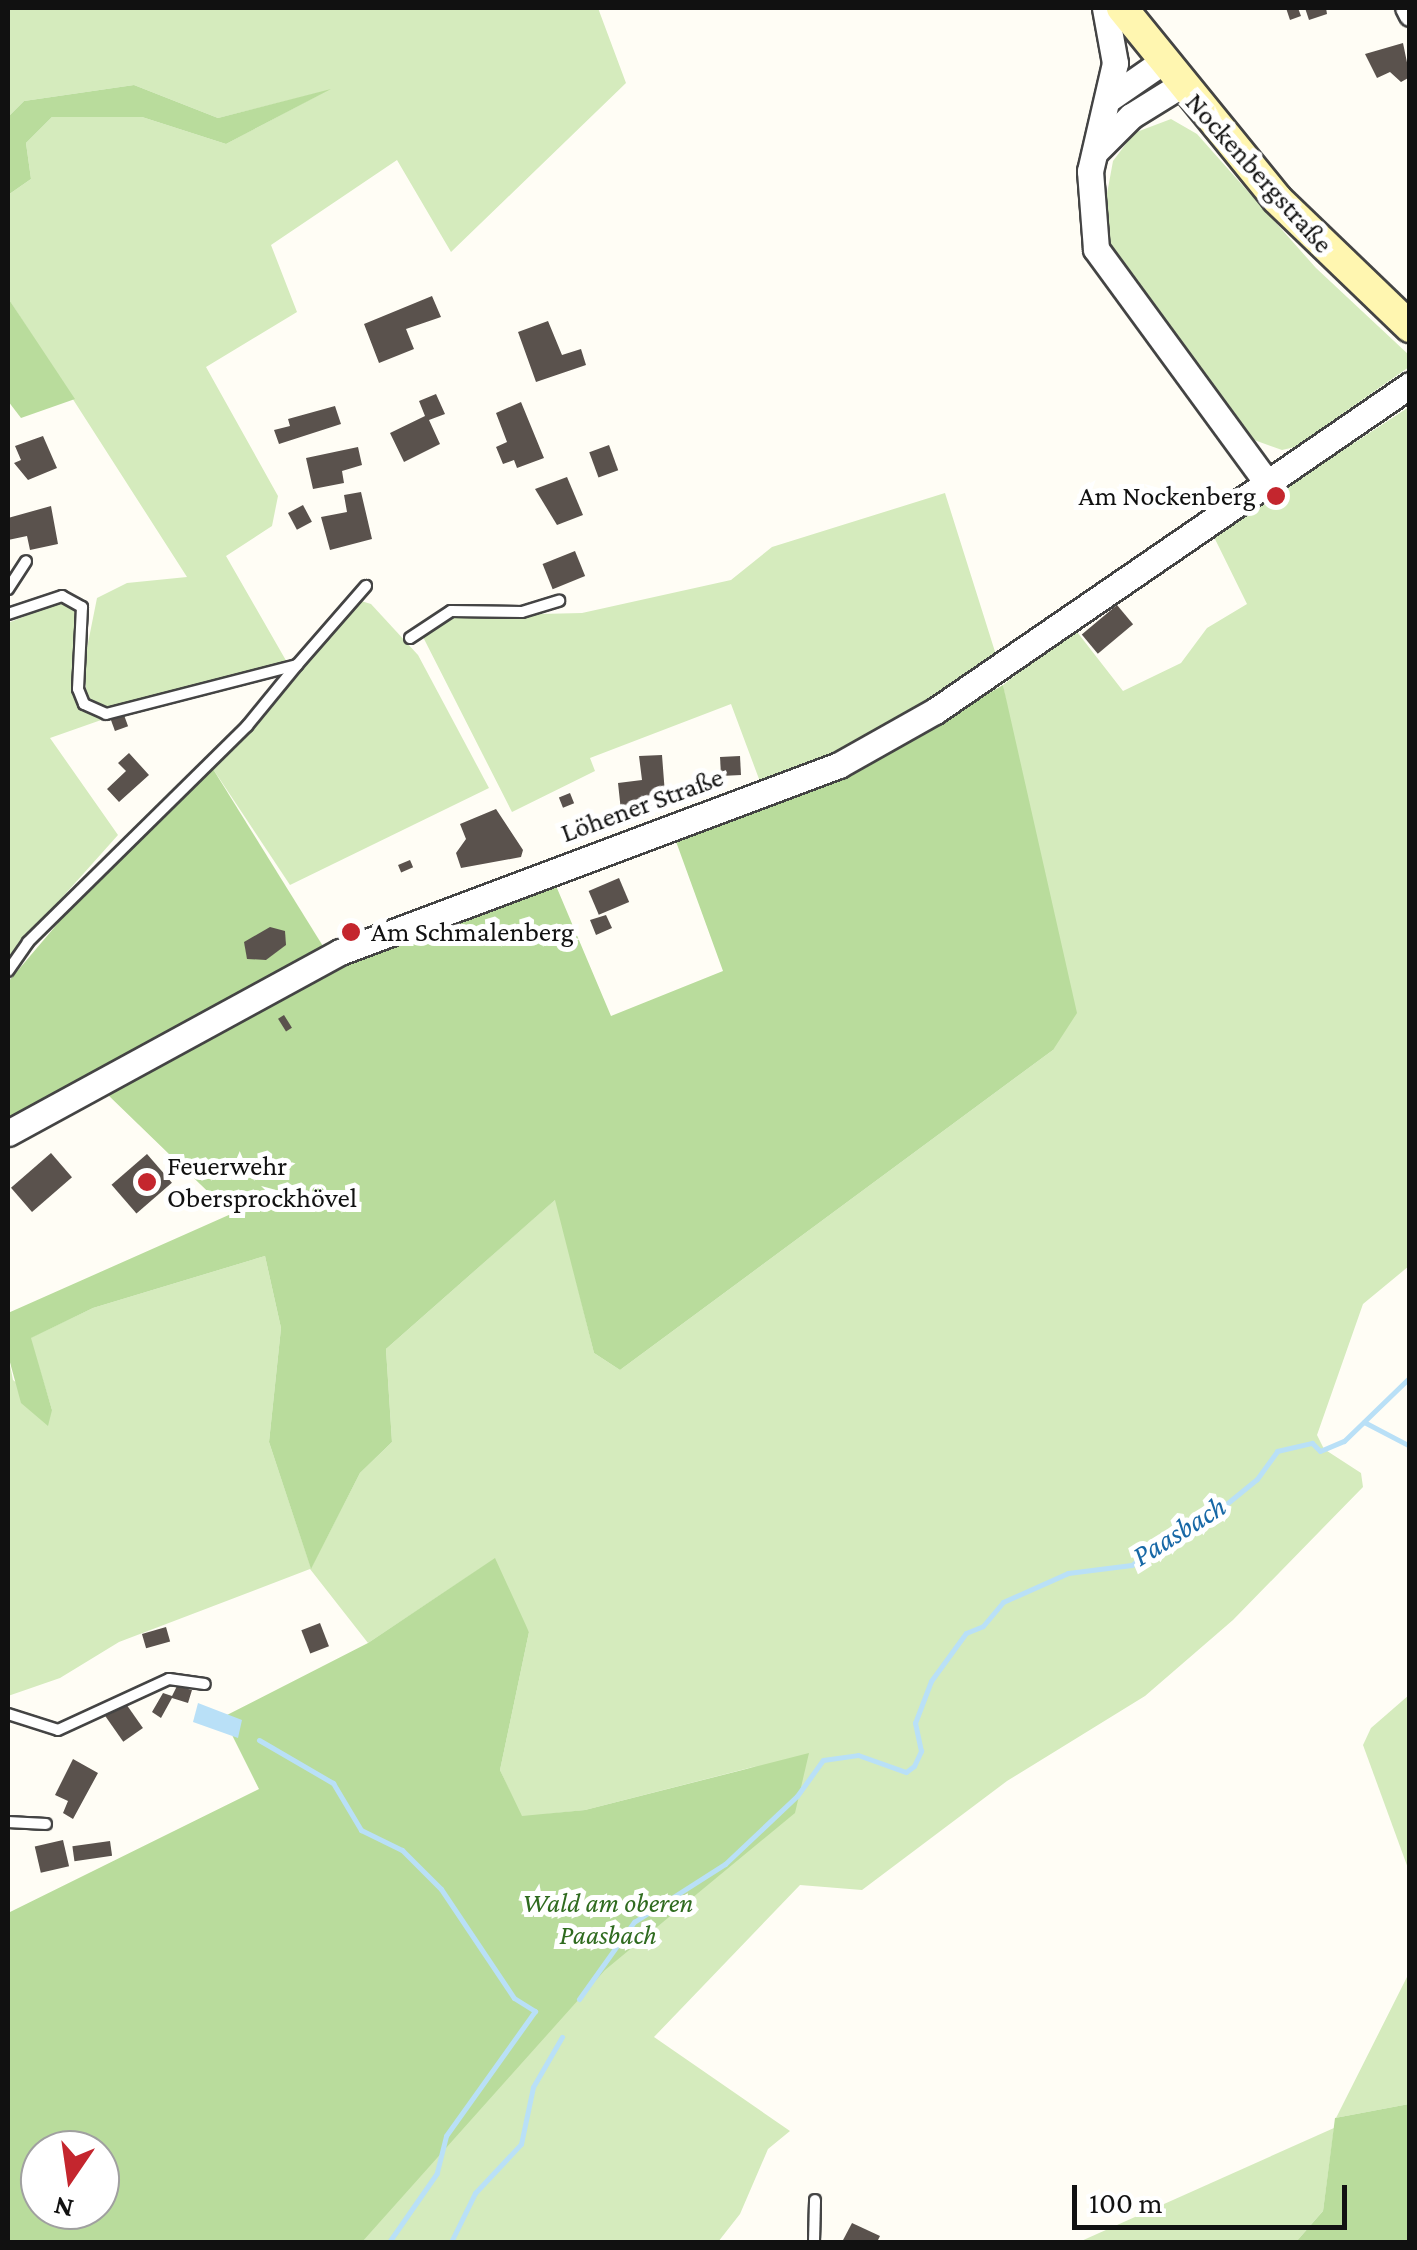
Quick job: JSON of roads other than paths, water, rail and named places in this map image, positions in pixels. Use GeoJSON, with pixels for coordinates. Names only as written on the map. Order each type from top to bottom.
{"type":"FeatureCollection","features":[{"type":"Feature","properties":{"kind":"main road","name":"Nockenbergstraße"},"geometry":{"type":"LineString","coordinates":[[1122,8],[1171,73],[1277,198],[1410,327]]}},
{"type":"Feature","properties":{"kind":"street"},"geometry":{"type":"LineString","coordinates":[[1105,8],[1114,42],[1110,98],[1097,122],[1088,192],[1096,248],[1268,484]]}},
{"type":"Feature","properties":{"kind":"street"},"geometry":{"type":"LineString","coordinates":[[1406,8],[1410,16]]}},
{"type":"Feature","properties":{"kind":"street"},"geometry":{"type":"LineString","coordinates":[[1110,98],[1171,73]]}},
{"type":"Feature","properties":{"kind":"street"},"geometry":{"type":"LineString","coordinates":[[1095,152],[1171,73]]}},
{"type":"Feature","properties":{"kind":"street","name":"Löhener Straße"},"geometry":{"type":"LineString","coordinates":[[8,1132],[340,952],[839,765],[935,711],[1410,384]]}},
{"type":"Feature","properties":{"kind":"lane"},"geometry":{"type":"LineString","coordinates":[[8,590],[26,560]]}},
{"type":"Feature","properties":{"kind":"lane"},"geometry":{"type":"LineString","coordinates":[[8,971],[28,942],[247,726],[366,586]]}},
{"type":"Feature","properties":{"kind":"lane"},"geometry":{"type":"LineString","coordinates":[[8,614],[62,596],[82,606],[78,690],[84,704],[106,714],[297,665]]}},
{"type":"Feature","properties":{"kind":"lane"},"geometry":{"type":"LineString","coordinates":[[410,638],[451,611],[522,612],[559,602]]}},
{"type":"Feature","properties":{"kind":"lane"},"geometry":{"type":"LineString","coordinates":[[8,1714],[58,1730],[169,1679],[205,1684]]}},
{"type":"Feature","properties":{"kind":"lane"},"geometry":{"type":"LineString","coordinates":[[8,1822],[46,1824]]}},
{"type":"Feature","properties":{"kind":"lane"},"geometry":{"type":"LineString","coordinates":[[814,2242],[815,2200]]}},
{"type":"Feature","properties":{"kind":"water"},"geometry":{"type":"Polygon","coordinates":[[[198,1703],[242,1720],[238,1738],[193,1722],[198,1703]]]}},
{"type":"Feature","properties":{"kind":"waterway","name":"Paasbach"},"geometry":{"type":"LineString","coordinates":[[579,1999],[634,1922],[725,1864],[797,1796],[823,1760],[858,1755],[906,1772],[914,1766],[921,1751],[915,1723],[931,1681],[966,1633],[983,1626],[1003,1602],[1068,1573],[1132,1565],[1170,1531],[1219,1510],[1257,1479],[1277,1451],[1312,1443],[1320,1451],[1344,1441],[1410,1377]]}},
{"type":"Feature","properties":{"kind":"waterway"},"geometry":{"type":"LineString","coordinates":[[1364,1422],[1410,1446]]}},
{"type":"Feature","properties":{"kind":"waterway"},"geometry":{"type":"LineString","coordinates":[[259,1740],[333,1783],[361,1830],[402,1850],[441,1889],[514,1998],[535,2011],[446,2136],[437,2173],[389,2242]]}},
{"type":"Feature","properties":{"kind":"waterway","name":"Paasbach"},"geometry":{"type":"LineString","coordinates":[[451,2242],[475,2193],[521,2144],[533,2087],[562,2037]]}},
{"type":"Feature","properties":{"kind":"place","name":"Am Nockenberg"},"geometry":{"type":"Point","coordinates":[1276,496]}},
{"type":"Feature","properties":{"kind":"place","name":"Am Schmalenberg"},"geometry":{"type":"Point","coordinates":[351,932]}},
{"type":"Feature","properties":{"kind":"place","name":"Feuerwehr Obersprockhövel"},"geometry":{"type":"Point","coordinates":[147,1182]}},
{"type":"Feature","properties":{"kind":"park label","name":"Wald am oberen Paasbach"},"geometry":{"type":"Point","coordinates":[608,1919]}}]}
